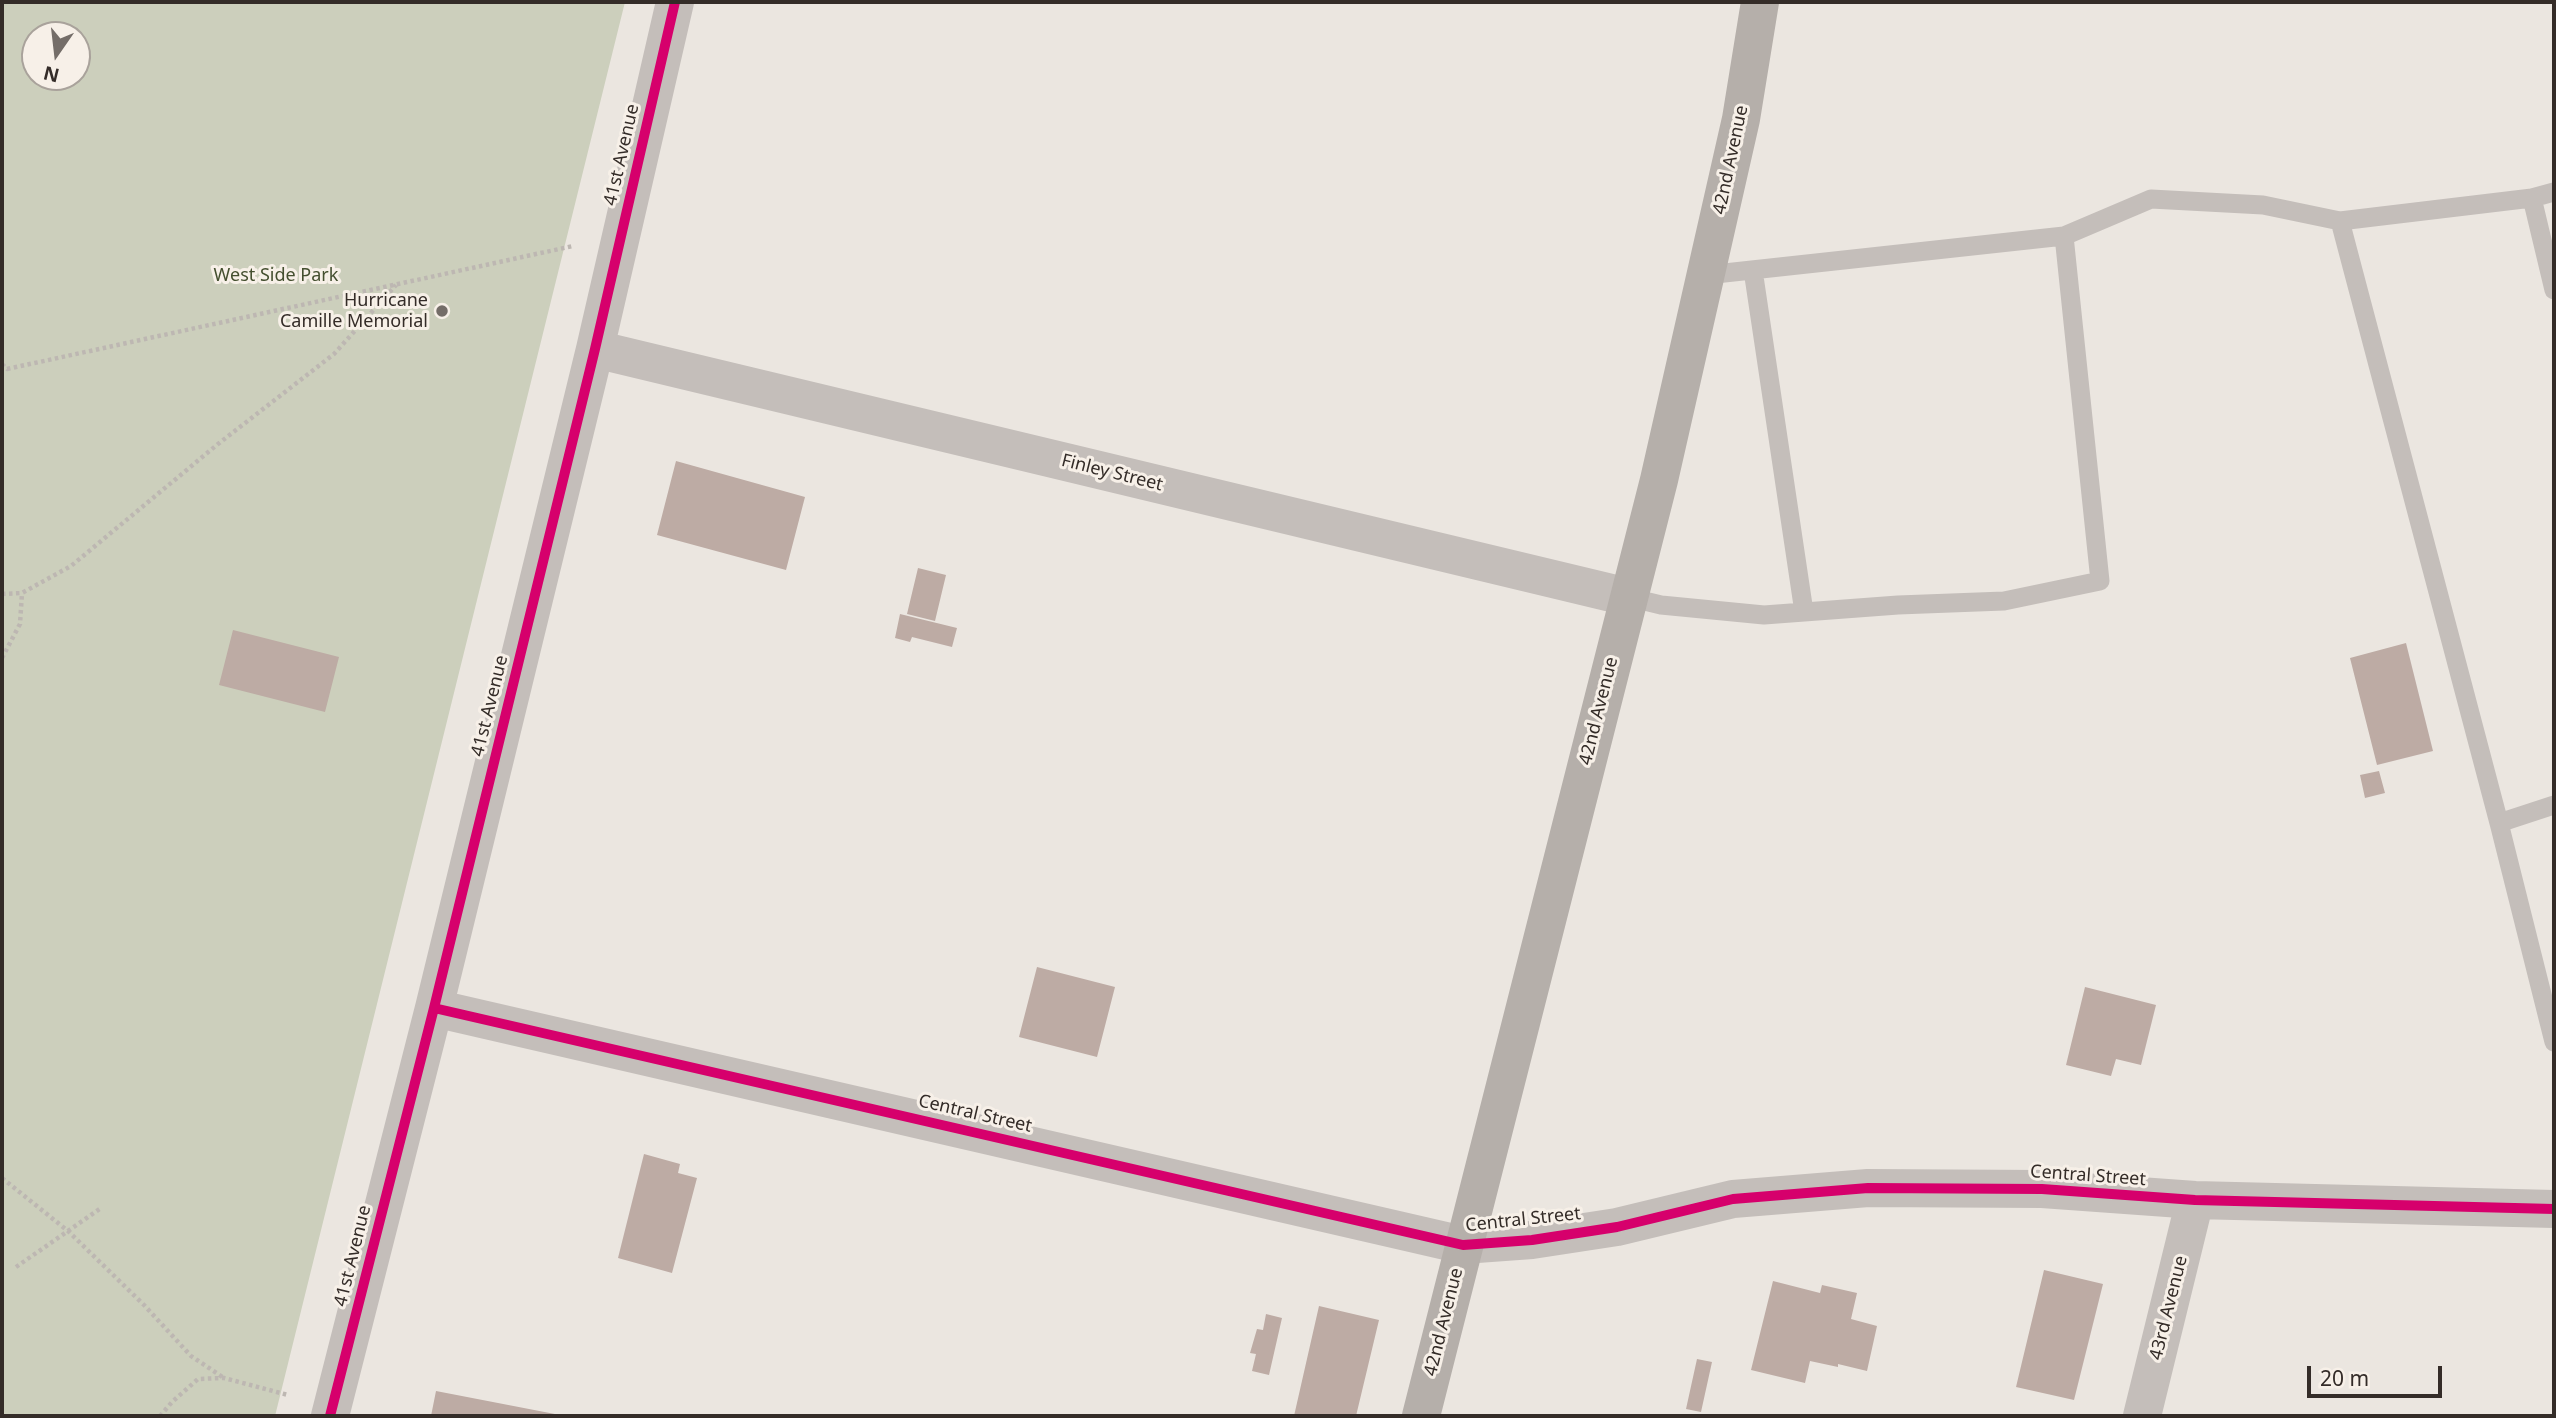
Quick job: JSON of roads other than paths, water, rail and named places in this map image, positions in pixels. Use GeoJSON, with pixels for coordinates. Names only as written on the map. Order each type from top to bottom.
{"type":"FeatureCollection","features":[{"type":"Feature","properties":{"kind":"street","name":"41st Avenue"},"geometry":{"type":"LineString","coordinates":[[330,1416],[434,1007],[595,349],[675,2]]}},
{"type":"Feature","properties":{"kind":"street","name":"42nd Avenue"},"geometry":{"type":"LineString","coordinates":[[1421,1416],[1659,480],[1741,119],[1760,2]]}},
{"type":"Feature","properties":{"kind":"street","name":"Finley Street"},"geometry":{"type":"LineString","coordinates":[[595,349],[1628,597]]}},
{"type":"Feature","properties":{"kind":"street","name":"Central Street"},"geometry":{"type":"LineString","coordinates":[[434,1007],[1463,1245],[1532,1240],[1617,1227],[1733,1199],[1868,1188],[2042,1189],[2195,1200],[2554,1209]]}},
{"type":"Feature","properties":{"kind":"street","name":"43rd Avenue"},"geometry":{"type":"LineString","coordinates":[[2142,1416],[2195,1200]]}},
{"type":"Feature","properties":{"kind":"lane"},"geometry":{"type":"LineString","coordinates":[[1706,275],[2064,236],[2151,199],[2263,205],[2340,221],[2532,198],[2554,192]]}},
{"type":"Feature","properties":{"kind":"lane"},"geometry":{"type":"LineString","coordinates":[[2532,198],[2554,290]]}},
{"type":"Feature","properties":{"kind":"lane"},"geometry":{"type":"LineString","coordinates":[[2340,221],[2499,822],[2554,1042]]}},
{"type":"Feature","properties":{"kind":"lane"},"geometry":{"type":"LineString","coordinates":[[1628,597],[1661,605],[1764,615],[2004,601],[2100,581],[2064,236]]}},
{"type":"Feature","properties":{"kind":"lane"},"geometry":{"type":"LineString","coordinates":[[1753,270],[1804,612]]}},
{"type":"Feature","properties":{"kind":"lane"},"geometry":{"type":"LineString","coordinates":[[2499,822],[2554,805]]}},
{"type":"Feature","properties":{"kind":"place","name":"Hurricane Camille Memorial"},"geometry":{"type":"Point","coordinates":[442,311]}},
{"type":"Feature","properties":{"kind":"park label","name":"West Side Park"},"geometry":{"type":"Point","coordinates":[276,276]}}]}
